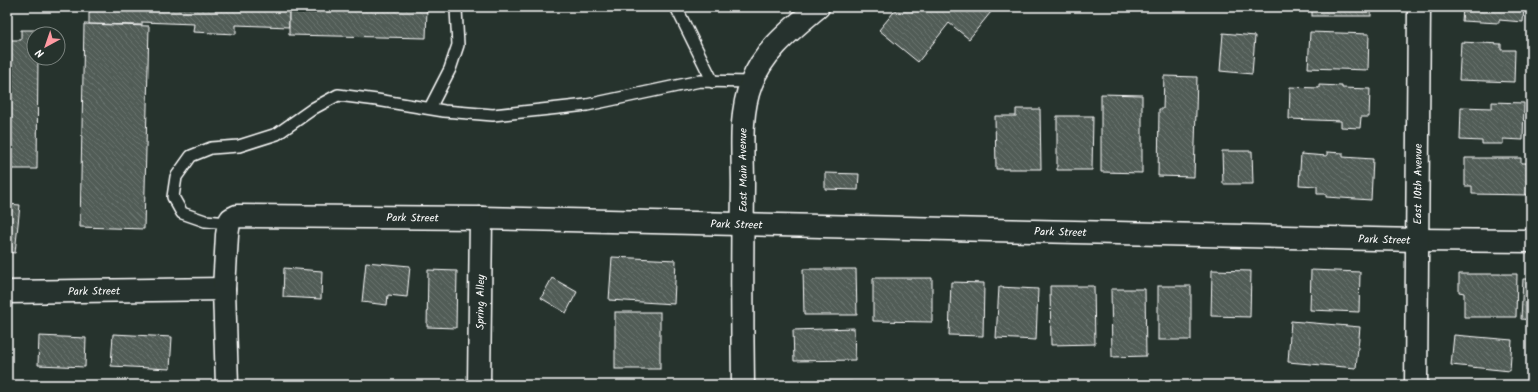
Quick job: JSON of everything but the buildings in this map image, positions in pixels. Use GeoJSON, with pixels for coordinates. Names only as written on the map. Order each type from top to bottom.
{"type":"FeatureCollection","features":[{"type":"Feature","properties":{"kind":"street","name":"East Main Avenue"},"geometry":{"type":"LineString","coordinates":[[743,385],[742,225],[744,125],[746,102],[751,82],[770,51],[818,7]]}},
{"type":"Feature","properties":{"kind":"street","name":"East 10th Avenue"},"geometry":{"type":"LineString","coordinates":[[1416,385],[1419,7]]}},
{"type":"Feature","properties":{"kind":"street","name":"Park Street"},"geometry":{"type":"LineString","coordinates":[[229,223],[232,218],[242,216],[481,218],[1417,240],[1531,241]]}},
{"type":"Feature","properties":{"kind":"street","name":"Spring Alley"},"geometry":{"type":"LineString","coordinates":[[479,385],[481,218]]}},
{"type":"Feature","properties":{"kind":"street"},"geometry":{"type":"LineString","coordinates":[[227,385],[224,289],[229,223]]}},
{"type":"Feature","properties":{"kind":"street","name":"Park Street"},"geometry":{"type":"LineString","coordinates":[[7,292],[224,289]]}},
{"type":"Feature","properties":{"kind":"lane"},"geometry":{"type":"LineString","coordinates":[[676,7],[713,82]]}},
{"type":"Feature","properties":{"kind":"lane"},"geometry":{"type":"LineString","coordinates":[[430,108],[450,69],[458,45],[456,9]]}},
{"type":"Feature","properties":{"kind":"lane"},"geometry":{"type":"LineString","coordinates":[[229,223],[205,221],[182,213],[173,197],[176,177],[191,156],[211,148],[239,146],[277,134],[314,108],[338,95],[493,116],[587,105],[700,81],[751,82]]}}]}
